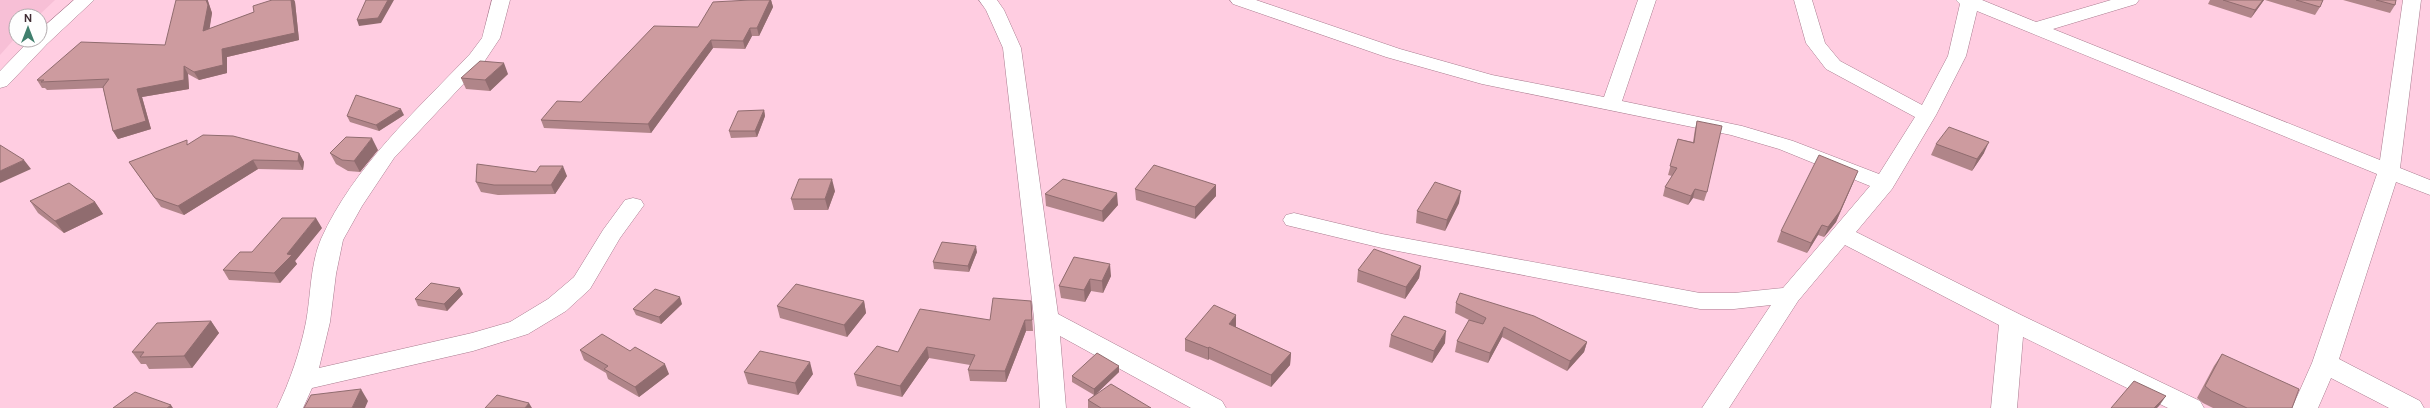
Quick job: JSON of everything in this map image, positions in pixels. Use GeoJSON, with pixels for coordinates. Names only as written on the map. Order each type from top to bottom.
{"type":"FeatureCollection","features":[{"type":"Feature","properties":{"kind":"street"},"geometry":{"type":"LineString","coordinates":[[48,33],[85,0]]}},
{"type":"Feature","properties":{"kind":"street"},"geometry":{"type":"LineString","coordinates":[[290,408],[303,381],[318,322],[324,274],[332,240],[351,206],[386,154],[477,58],[492,38],[501,0]]}},
{"type":"Feature","properties":{"kind":"street"},"geometry":{"type":"LineString","coordinates":[[988,0],[995,10],[1012,48],[1046,318],[1053,408]]}},
{"type":"Feature","properties":{"kind":"street"},"geometry":{"type":"LineString","coordinates":[[1239,0],[1393,52],[1489,80],[1735,130],[1786,144],[1884,184]]}},
{"type":"Feature","properties":{"kind":"street"},"geometry":{"type":"LineString","coordinates":[[1611,105],[1647,0]]}},
{"type":"Feature","properties":{"kind":"street"},"geometry":{"type":"LineString","coordinates":[[1803,0],[1814,44],[1821,55],[1833,65],[1926,115]]}},
{"type":"Feature","properties":{"kind":"street"},"geometry":{"type":"LineString","coordinates":[[2036,28],[2130,0]]}},
{"type":"Feature","properties":{"kind":"street"},"geometry":{"type":"LineString","coordinates":[[2305,408],[2326,363],[2389,172],[2412,0]]}},
{"type":"Feature","properties":{"kind":"street"},"geometry":{"type":"LineString","coordinates":[[1715,408],[1790,295],[1843,235],[1884,184],[1926,115],[1957,56],[1970,1],[2430,188]]}},
{"type":"Feature","properties":{"kind":"street"},"geometry":{"type":"LineString","coordinates":[[0,82],[32,48]]}},
{"type":"Feature","properties":{"kind":"street"},"geometry":{"type":"LineString","coordinates":[[303,381],[473,342],[519,328],[557,305],[582,283],[611,235],[633,205]]}},
{"type":"Feature","properties":{"kind":"street"},"geometry":{"type":"LineString","coordinates":[[1294,220],[1382,241],[1700,301],[1734,301],[1790,295]]}},
{"type":"Feature","properties":{"kind":"street"},"geometry":{"type":"LineString","coordinates":[[1843,235],[2191,408]]}},
{"type":"Feature","properties":{"kind":"street"},"geometry":{"type":"LineString","coordinates":[[1046,318],[1213,408]]}},
{"type":"Feature","properties":{"kind":"street"},"geometry":{"type":"LineString","coordinates":[[2004,408],[2012,320]]}},
{"type":"Feature","properties":{"kind":"street"},"geometry":{"type":"LineString","coordinates":[[2326,363],[2411,408]]}},
{"type":"Feature","properties":{"kind":"shaded area"},"geometry":{"type":"Polygon","coordinates":[[[0,0],[55,0],[46,8],[8,8],[8,46],[0,55],[0,0]]]}},
{"type":"Feature","properties":{"kind":"building"},"geometry":{"type":"Polygon","coordinates":[[[176,0],[206,0],[208,5],[203,31],[254,12],[253,6],[272,0],[291,0],[295,33],[222,49],[223,65],[194,72],[184,66],[184,80],[137,89],[146,121],[113,131],[103,87],[109,79],[41,82],[44,80],[37,80],[81,42],[165,45],[176,0]]]}},
{"type":"Feature","properties":{"kind":"building"},"geometry":{"type":"Polygon","coordinates":[[[366,0],[388,0],[378,18],[357,20],[366,0]]]}},
{"type":"Feature","properties":{"kind":"building"},"geometry":{"type":"Polygon","coordinates":[[[770,0],[757,28],[750,28],[743,41],[711,40],[648,124],[541,120],[557,101],[581,102],[654,26],[698,27],[713,2],[770,0]]]}},
{"type":"Feature","properties":{"kind":"building"},"geometry":{"type":"Polygon","coordinates":[[[2223,0],[2263,0],[2255,10],[2223,0]]]}},
{"type":"Feature","properties":{"kind":"building"},"geometry":{"type":"Polygon","coordinates":[[[2296,0],[2323,0],[2320,7],[2296,0]]]}},
{"type":"Feature","properties":{"kind":"building"},"geometry":{"type":"Polygon","coordinates":[[[2376,0],[2396,0],[2395,5],[2376,0]]]}},
{"type":"Feature","properties":{"kind":"building"},"geometry":{"type":"Polygon","coordinates":[[[480,61],[504,63],[485,80],[461,78],[480,61]]]}},
{"type":"Feature","properties":{"kind":"building"},"geometry":{"type":"Polygon","coordinates":[[[356,95],[401,109],[376,125],[347,116],[356,95]]]}},
{"type":"Feature","properties":{"kind":"building"},"geometry":{"type":"Polygon","coordinates":[[[764,110],[755,131],[729,131],[738,111],[764,110]]]}},
{"type":"Feature","properties":{"kind":"building"},"geometry":{"type":"Polygon","coordinates":[[[1697,121],[1722,126],[1707,192],[1695,189],[1691,196],[1665,187],[1677,168],[1670,166],[1678,139],[1694,143],[1697,121]]]}},
{"type":"Feature","properties":{"kind":"building"},"geometry":{"type":"Polygon","coordinates":[[[1949,127],[1989,142],[1977,159],[1936,144],[1949,127]]]}},
{"type":"Feature","properties":{"kind":"building"},"geometry":{"type":"Polygon","coordinates":[[[203,135],[233,136],[299,153],[298,161],[253,160],[178,206],[155,198],[129,162],[187,140],[187,145],[203,135]]]}},
{"type":"Feature","properties":{"kind":"building"},"geometry":{"type":"Polygon","coordinates":[[[346,137],[372,138],[354,161],[342,160],[330,153],[346,137]]]}},
{"type":"Feature","properties":{"kind":"building"},"geometry":{"type":"Polygon","coordinates":[[[0,145],[24,160],[0,171],[0,145]]]}},
{"type":"Feature","properties":{"kind":"building"},"geometry":{"type":"Polygon","coordinates":[[[1819,155],[1858,171],[1840,211],[1828,227],[1822,225],[1811,243],[1781,231],[1819,155]]]}},
{"type":"Feature","properties":{"kind":"building"},"geometry":{"type":"Polygon","coordinates":[[[477,164],[536,172],[540,166],[563,166],[551,185],[494,185],[476,182],[477,164]]]}},
{"type":"Feature","properties":{"kind":"building"},"geometry":{"type":"Polygon","coordinates":[[[1154,165],[1216,185],[1195,207],[1135,189],[1154,165]]]}},
{"type":"Feature","properties":{"kind":"building"},"geometry":{"type":"Polygon","coordinates":[[[799,179],[832,179],[825,199],[791,199],[799,179]]]}},
{"type":"Feature","properties":{"kind":"building"},"geometry":{"type":"Polygon","coordinates":[[[1063,179],[1117,193],[1102,211],[1045,194],[1063,179]]]}},
{"type":"Feature","properties":{"kind":"building"},"geometry":{"type":"Polygon","coordinates":[[[1435,182],[1461,191],[1447,220],[1417,211],[1435,182]]]}},
{"type":"Feature","properties":{"kind":"building"},"geometry":{"type":"Polygon","coordinates":[[[69,183],[95,202],[55,221],[30,201],[69,183]]]}},
{"type":"Feature","properties":{"kind":"building"},"geometry":{"type":"Polygon","coordinates":[[[282,218],[316,218],[287,254],[292,255],[274,273],[223,270],[240,252],[252,252],[282,218]]]}},
{"type":"Feature","properties":{"kind":"building"},"geometry":{"type":"Polygon","coordinates":[[[942,242],[976,246],[968,266],[933,262],[942,242]]]}},
{"type":"Feature","properties":{"kind":"building"},"geometry":{"type":"Polygon","coordinates":[[[1374,249],[1421,266],[1406,287],[1358,270],[1374,249]]]}},
{"type":"Feature","properties":{"kind":"building"},"geometry":{"type":"Polygon","coordinates":[[[1074,257],[1110,264],[1102,281],[1090,279],[1084,290],[1059,286],[1074,257]]]}},
{"type":"Feature","properties":{"kind":"building"},"geometry":{"type":"Polygon","coordinates":[[[431,283],[460,288],[444,304],[415,299],[431,283]]]}},
{"type":"Feature","properties":{"kind":"building"},"geometry":{"type":"Polygon","coordinates":[[[796,284],[864,301],[844,325],[777,306],[796,284]]]}},
{"type":"Feature","properties":{"kind":"building"},"geometry":{"type":"Polygon","coordinates":[[[655,289],[680,297],[659,317],[633,309],[655,289]]]}},
{"type":"Feature","properties":{"kind":"building"},"geometry":{"type":"Polygon","coordinates":[[[1460,293],[1534,316],[1587,342],[1570,361],[1504,327],[1490,353],[1457,341],[1469,320],[1483,324],[1486,318],[1456,303],[1460,293]]]}},
{"type":"Feature","properties":{"kind":"building"},"geometry":{"type":"Polygon","coordinates":[[[993,298],[1031,301],[1032,320],[1025,320],[1005,371],[968,370],[975,355],[927,347],[900,386],[854,374],[877,346],[898,352],[920,309],[990,320],[993,298]]]}},
{"type":"Feature","properties":{"kind":"building"},"geometry":{"type":"Polygon","coordinates":[[[1214,305],[1236,315],[1229,324],[1291,353],[1271,375],[1209,347],[1208,348],[1185,339],[1214,305]]]}},
{"type":"Feature","properties":{"kind":"building"},"geometry":{"type":"Polygon","coordinates":[[[1404,316],[1446,331],[1434,351],[1391,335],[1404,316]]]}},
{"type":"Feature","properties":{"kind":"building"},"geometry":{"type":"Polygon","coordinates":[[[211,321],[184,356],[140,357],[144,352],[132,352],[157,323],[211,321]]]}},
{"type":"Feature","properties":{"kind":"building"},"geometry":{"type":"Polygon","coordinates":[[[602,334],[630,351],[635,347],[665,364],[635,387],[604,369],[608,366],[580,350],[602,334]]]}},
{"type":"Feature","properties":{"kind":"building"},"geometry":{"type":"Polygon","coordinates":[[[760,351],[810,362],[795,383],[744,372],[760,351]]]}},
{"type":"Feature","properties":{"kind":"building"},"geometry":{"type":"Polygon","coordinates":[[[1097,353],[1119,366],[1094,389],[1072,376],[1097,353]]]}},
{"type":"Feature","properties":{"kind":"building"},"geometry":{"type":"Polygon","coordinates":[[[2222,354],[2299,389],[2292,408],[2247,408],[2211,391],[2205,386],[2222,354]]]}},
{"type":"Feature","properties":{"kind":"building"},"geometry":{"type":"Polygon","coordinates":[[[2134,381],[2166,396],[2154,408],[2111,408],[2134,381]]]}},
{"type":"Feature","properties":{"kind":"building"},"geometry":{"type":"Polygon","coordinates":[[[1111,384],[1151,408],[1101,408],[1088,400],[1111,384]]]}},
{"type":"Feature","properties":{"kind":"building"},"geometry":{"type":"Polygon","coordinates":[[[361,389],[352,408],[304,408],[311,395],[361,389]]]}},
{"type":"Feature","properties":{"kind":"building"},"geometry":{"type":"Polygon","coordinates":[[[135,392],[171,405],[167,408],[113,408],[135,392]]]}},
{"type":"Feature","properties":{"kind":"building"},"geometry":{"type":"Polygon","coordinates":[[[497,395],[529,403],[525,408],[485,408],[497,395]]]}}]}
